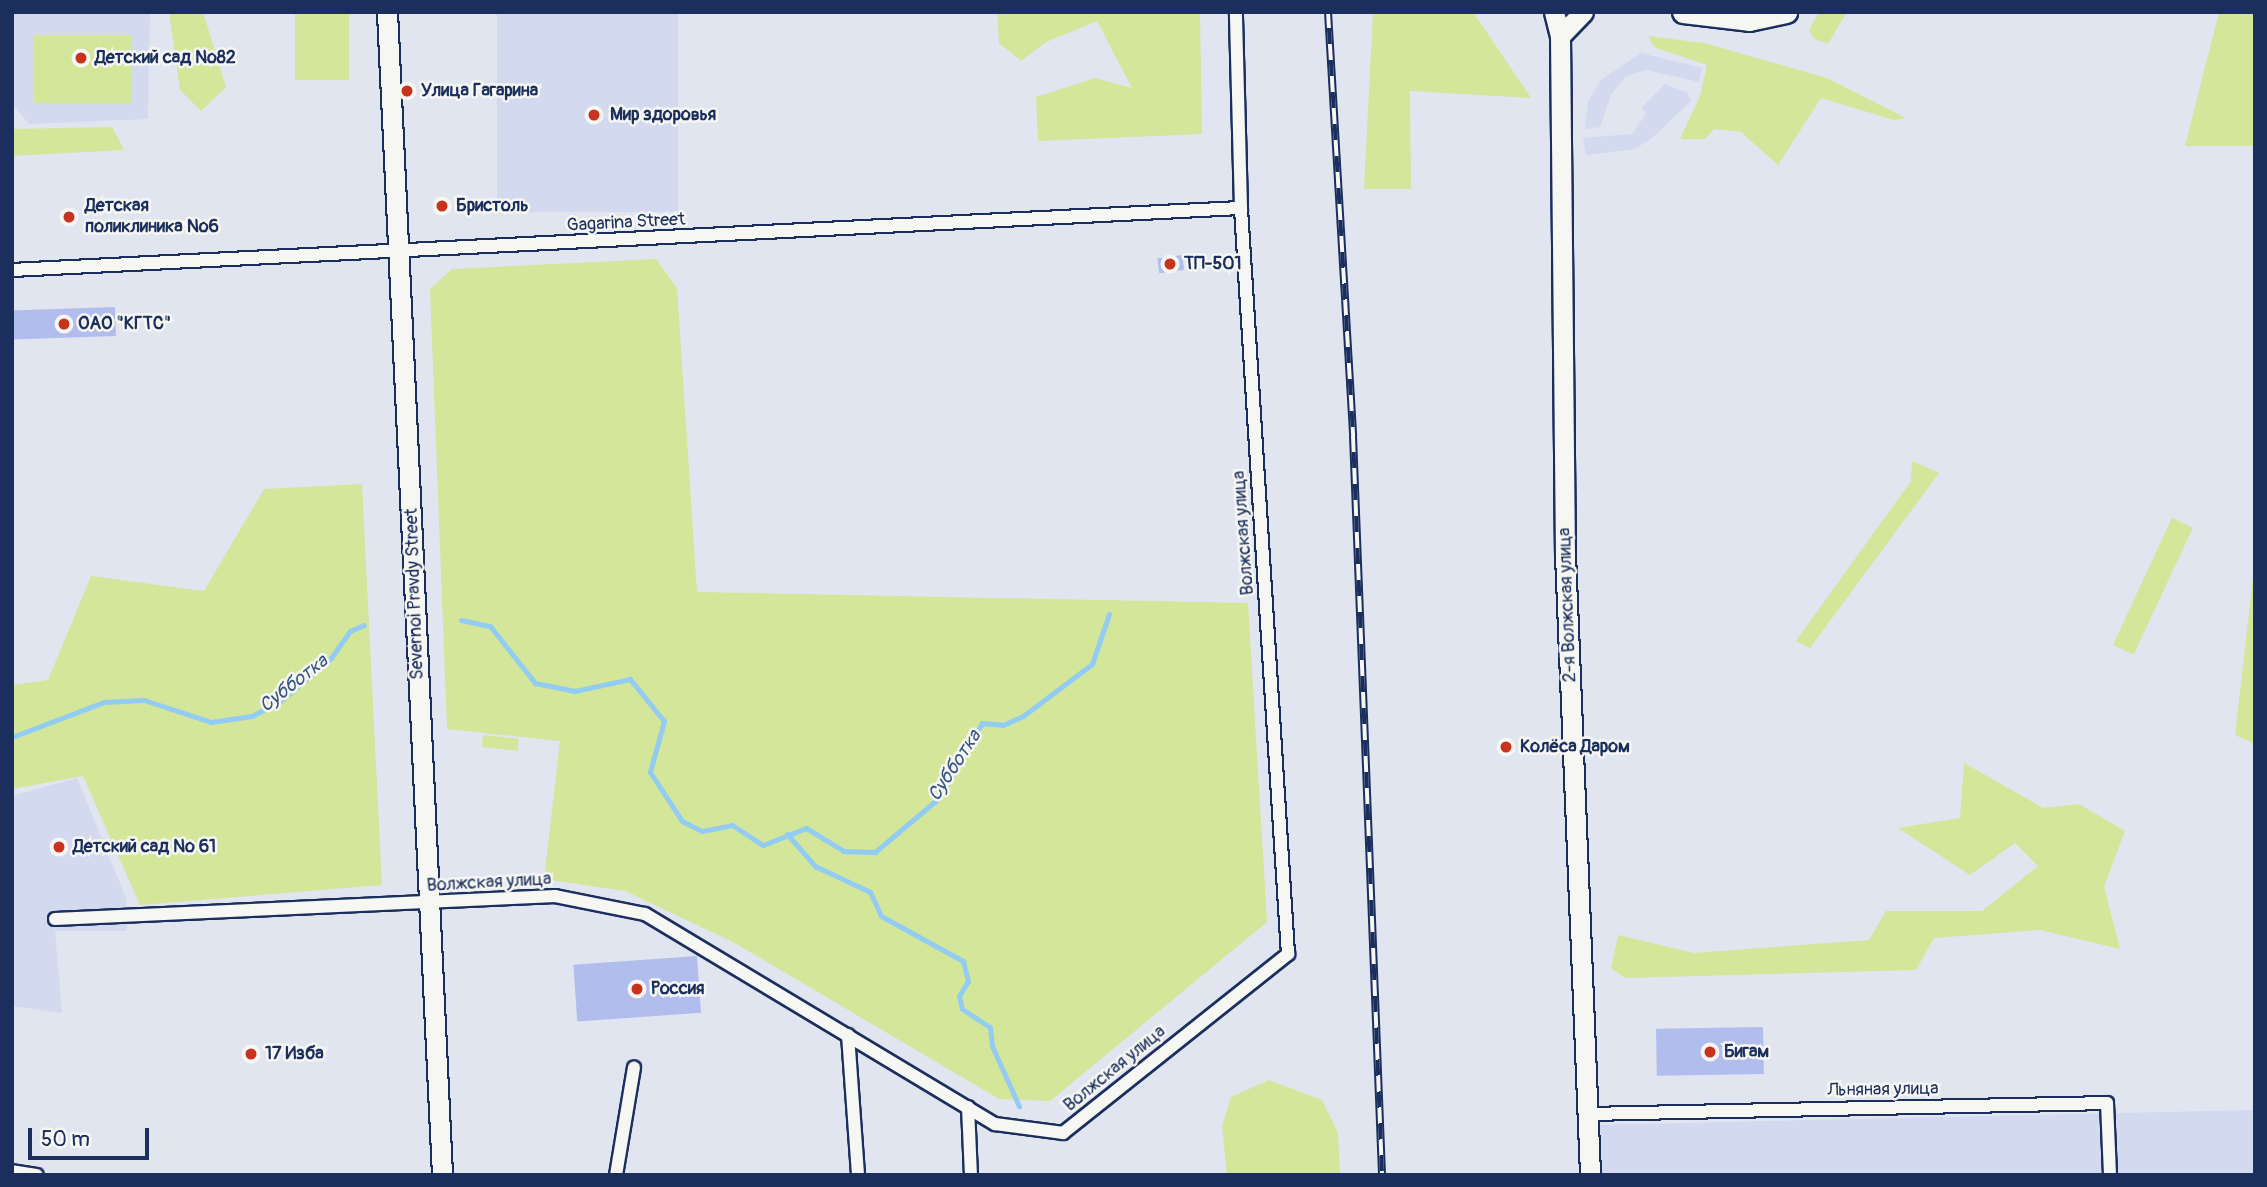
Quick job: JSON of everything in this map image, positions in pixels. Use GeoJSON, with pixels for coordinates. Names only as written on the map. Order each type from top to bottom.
{"type":"FeatureCollection","features":[{"type":"Feature","properties":{"kind":"main road"},"geometry":{"type":"LineString","coordinates":[[1683,12],[1713,18],[1786,12]]}},
{"type":"Feature","properties":{"kind":"street","name":"Severnoi Pravdy Street"},"geometry":{"type":"LineString","coordinates":[[387,12],[442,1175]]}},
{"type":"Feature","properties":{"kind":"street","name":"Волжская улица"},"geometry":{"type":"LineString","coordinates":[[55,919],[428,904],[555,896],[645,914],[995,1124],[1063,1133],[1288,954],[1241,208],[1236,12]]}},
{"type":"Feature","properties":{"kind":"street","name":"2-я Волжская улица"},"geometry":{"type":"LineString","coordinates":[[1554,12],[1560,36],[1565,554],[1590,1175]]}},
{"type":"Feature","properties":{"kind":"street"},"geometry":{"type":"LineString","coordinates":[[1560,36],[1583,12]]}},
{"type":"Feature","properties":{"kind":"street","name":"Gagarina Street"},"geometry":{"type":"LineString","coordinates":[[12,270],[1241,208]]}},
{"type":"Feature","properties":{"kind":"street"},"geometry":{"type":"LineString","coordinates":[[849,1035],[858,1175]]}},
{"type":"Feature","properties":{"kind":"street"},"geometry":{"type":"LineString","coordinates":[[616,1175],[634,1068]]}},
{"type":"Feature","properties":{"kind":"street","name":"Льняная улица"},"geometry":{"type":"LineString","coordinates":[[1588,1114],[2107,1103],[2110,1175]]}},
{"type":"Feature","properties":{"kind":"street"},"geometry":{"type":"LineString","coordinates":[[968,1107],[971,1175]]}},
{"type":"Feature","properties":{"kind":"street"},"geometry":{"type":"LineString","coordinates":[[12,1171],[37,1175]]}},
{"type":"Feature","properties":{"kind":"shaded area","name":"Детский сад №82"},"geometry":{"type":"Polygon","coordinates":[[[12,12],[150,12],[148,119],[29,124],[12,103],[12,12]]]}},
{"type":"Feature","properties":{"kind":"shaded area","name":"Мир здоровья"},"geometry":{"type":"Polygon","coordinates":[[[497,12],[678,12],[678,212],[497,212],[497,12]]]}},
{"type":"Feature","properties":{"kind":"shaded area"},"geometry":{"type":"Polygon","coordinates":[[[1641,53],[1702,68],[1699,82],[1646,70],[1626,76],[1611,95],[1600,127],[1585,129],[1588,101],[1601,80],[1641,53]]]}},
{"type":"Feature","properties":{"kind":"shaded area"},"geometry":{"type":"Polygon","coordinates":[[[1665,84],[1688,93],[1691,101],[1653,137],[1635,149],[1586,155],[1583,138],[1632,134],[1646,114],[1642,107],[1665,84]]]}},
{"type":"Feature","properties":{"kind":"shaded area","name":"Детский сад № 61"},"geometry":{"type":"Polygon","coordinates":[[[77,778],[126,898],[127,931],[55,931],[62,1013],[12,1006],[12,796],[77,778]]]}},
{"type":"Feature","properties":{"kind":"shaded area"},"geometry":{"type":"Polygon","coordinates":[[[2255,1110],[2255,1175],[1598,1175],[1596,1125],[2255,1110]]]}},
{"type":"Feature","properties":{"kind":"green space"},"geometry":{"type":"Polygon","coordinates":[[[169,12],[203,12],[226,87],[201,111],[180,90],[169,12]]]}},
{"type":"Feature","properties":{"kind":"green space"},"geometry":{"type":"Polygon","coordinates":[[[295,12],[349,12],[349,80],[295,80],[295,12]]]}},
{"type":"Feature","properties":{"kind":"green space"},"geometry":{"type":"Polygon","coordinates":[[[997,12],[1200,12],[1202,134],[1038,141],[1036,97],[1095,78],[1132,88],[1097,21],[1046,42],[1021,61],[999,43],[997,12]]]}},
{"type":"Feature","properties":{"kind":"green space"},"geometry":{"type":"Polygon","coordinates":[[[1373,12],[1473,12],[1531,98],[1410,91],[1411,189],[1364,189],[1373,12]]]}},
{"type":"Feature","properties":{"kind":"green space"},"geometry":{"type":"Polygon","coordinates":[[[1819,12],[1847,12],[1828,44],[1813,38],[1809,30],[1819,12]]]}},
{"type":"Feature","properties":{"kind":"green space"},"geometry":{"type":"Polygon","coordinates":[[[2219,12],[2255,12],[2255,146],[2185,146],[2219,12]]]}},
{"type":"Feature","properties":{"kind":"green space"},"geometry":{"type":"Polygon","coordinates":[[[34,35],[131,35],[131,103],[34,103],[34,35]]]}},
{"type":"Feature","properties":{"kind":"green space"},"geometry":{"type":"Polygon","coordinates":[[[1648,36],[1704,43],[1827,78],[1906,118],[1894,120],[1821,98],[1778,165],[1741,132],[1714,129],[1705,139],[1680,139],[1700,96],[1707,65],[1654,47],[1648,36]]]}},
{"type":"Feature","properties":{"kind":"green space"},"geometry":{"type":"Polygon","coordinates":[[[112,127],[124,150],[12,156],[12,129],[112,127]]]}},
{"type":"Feature","properties":{"kind":"green space"},"geometry":{"type":"Polygon","coordinates":[[[656,259],[677,288],[697,592],[1248,603],[1267,922],[1050,1101],[999,1099],[733,942],[625,891],[544,879],[560,741],[447,729],[430,289],[452,269],[656,259]]]}},
{"type":"Feature","properties":{"kind":"green space"},"geometry":{"type":"Polygon","coordinates":[[[1912,461],[1939,473],[1810,648],[1796,641],[1911,481],[1912,461]]]}},
{"type":"Feature","properties":{"kind":"green space"},"geometry":{"type":"Polygon","coordinates":[[[362,484],[382,885],[140,905],[83,776],[12,789],[12,685],[48,680],[91,576],[204,591],[264,489],[362,484]]]}},
{"type":"Feature","properties":{"kind":"green space"},"geometry":{"type":"Polygon","coordinates":[[[2172,518],[2193,528],[2134,655],[2113,645],[2172,518]]]}},
{"type":"Feature","properties":{"kind":"green space"},"geometry":{"type":"Polygon","coordinates":[[[2255,560],[2255,744],[2235,735],[2255,560]]]}},
{"type":"Feature","properties":{"kind":"green space"},"geometry":{"type":"Polygon","coordinates":[[[483,735],[519,739],[518,751],[482,747],[483,735]]]}},
{"type":"Feature","properties":{"kind":"green space"},"geometry":{"type":"Polygon","coordinates":[[[1964,763],[2043,808],[2079,804],[2125,831],[2104,886],[2120,949],[2040,930],[1934,938],[1916,970],[1625,978],[1611,968],[1618,935],[1694,953],[1869,940],[1886,911],[1982,911],[2038,866],[2015,843],[1970,875],[1898,828],[1960,818],[1964,763]]]}},
{"type":"Feature","properties":{"kind":"green space"},"geometry":{"type":"Polygon","coordinates":[[[1269,1080],[1322,1100],[1338,1133],[1340,1175],[1227,1175],[1222,1126],[1231,1097],[1269,1080]]]}},
{"type":"Feature","properties":{"kind":"building","name":"ТП-501"},"geometry":{"type":"Polygon","coordinates":[[[1182,255],[1184,270],[1159,273],[1157,258],[1182,255]]]}},
{"type":"Feature","properties":{"kind":"building","name":"ОАО \"КГТС\""},"geometry":{"type":"Polygon","coordinates":[[[115,307],[116,336],[13,340],[12,311],[115,307]]]}},
{"type":"Feature","properties":{"kind":"building","name":"Россия"},"geometry":{"type":"Polygon","coordinates":[[[697,956],[701,1013],[577,1022],[573,965],[697,956]]]}},
{"type":"Feature","properties":{"kind":"building","name":"Бигам"},"geometry":{"type":"Polygon","coordinates":[[[1763,1027],[1764,1074],[1657,1076],[1656,1029],[1763,1027]]]}},
{"type":"Feature","properties":{"kind":"waterway","name":"Субботка"},"geometry":{"type":"LineString","coordinates":[[461,620],[490,626],[535,683],[575,691],[630,679],[664,721],[650,772],[682,821],[702,831],[732,825],[763,845],[806,828],[844,851],[875,852],[939,798],[982,723],[1003,725],[1023,716],[1092,664],[1109,614]]}},
{"type":"Feature","properties":{"kind":"waterway","name":"Субботка"},"geometry":{"type":"LineString","coordinates":[[12,737],[104,702],[144,700],[211,722],[252,716],[280,701],[331,658],[350,631],[364,625]]}},
{"type":"Feature","properties":{"kind":"waterway"},"geometry":{"type":"LineString","coordinates":[[787,834],[815,866],[870,892],[881,916],[963,961],[968,981],[959,996],[962,1009],[990,1027],[992,1046],[1019,1106]]}},
{"type":"Feature","properties":{"kind":"railway"},"geometry":{"type":"LineString","coordinates":[[1328,12],[1353,436],[1382,1175]]}},
{"type":"Feature","properties":{"kind":"place","name":"Детский сад №82"},"geometry":{"type":"Point","coordinates":[81,58]}},
{"type":"Feature","properties":{"kind":"place","name":"Улица Гагарина"},"geometry":{"type":"Point","coordinates":[407,91]}},
{"type":"Feature","properties":{"kind":"place","name":"Мир здоровья"},"geometry":{"type":"Point","coordinates":[594,115]}},
{"type":"Feature","properties":{"kind":"place","name":"Бристоль"},"geometry":{"type":"Point","coordinates":[442,206]}},
{"type":"Feature","properties":{"kind":"place","name":"Детская поликлиника №6"},"geometry":{"type":"Point","coordinates":[69,217]}},
{"type":"Feature","properties":{"kind":"place","name":"ТП-501"},"geometry":{"type":"Point","coordinates":[1170,264]}},
{"type":"Feature","properties":{"kind":"place","name":"ОАО \"КГТС\""},"geometry":{"type":"Point","coordinates":[64,324]}},
{"type":"Feature","properties":{"kind":"place","name":"Колёса Даром"},"geometry":{"type":"Point","coordinates":[1506,747]}},
{"type":"Feature","properties":{"kind":"place","name":"Детский сад № 61"},"geometry":{"type":"Point","coordinates":[59,847]}},
{"type":"Feature","properties":{"kind":"place","name":"Россия"},"geometry":{"type":"Point","coordinates":[637,989]}},
{"type":"Feature","properties":{"kind":"place","name":"Бигам"},"geometry":{"type":"Point","coordinates":[1710,1052]}},
{"type":"Feature","properties":{"kind":"place","name":"17 Изба"},"geometry":{"type":"Point","coordinates":[251,1054]}}]}
